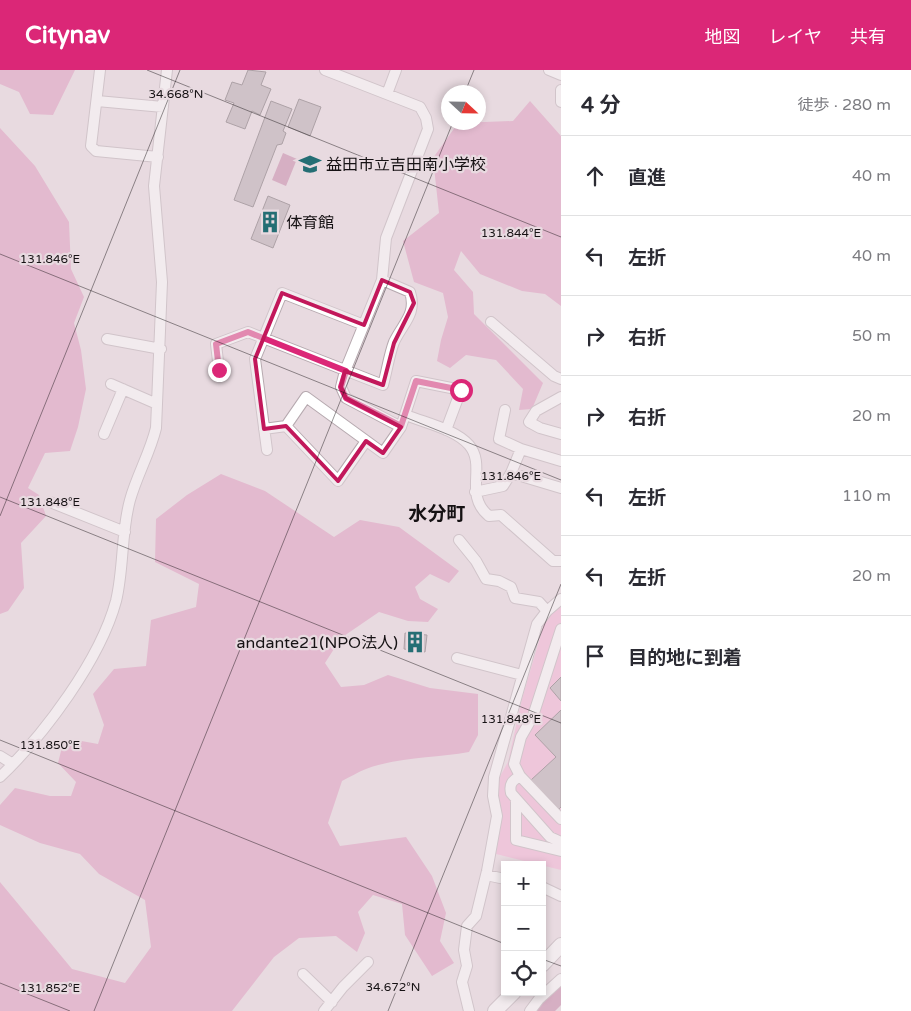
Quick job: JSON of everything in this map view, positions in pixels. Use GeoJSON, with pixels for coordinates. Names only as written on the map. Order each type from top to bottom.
{"type":"FeatureCollection","features":[{"type":"Feature","properties":{"kind":"main road"},"geometry":{"type":"LineString","coordinates":[[546,960],[561,946]]}},
{"type":"Feature","properties":{"kind":"main road"},"geometry":{"type":"LineString","coordinates":[[495,1011],[510,996]]}},
{"type":"Feature","properties":{"kind":"street"},"geometry":{"type":"LineString","coordinates":[[100,70],[91,146],[96,151],[158,157]]}},
{"type":"Feature","properties":{"kind":"street"},"geometry":{"type":"LineString","coordinates":[[0,777],[13,764],[69,695],[99,643],[116,599],[132,492],[151,449],[157,404],[162,282],[154,186],[167,70]]}},
{"type":"Feature","properties":{"kind":"street"},"geometry":{"type":"LineString","coordinates":[[325,70],[420,107],[426,118],[428,130],[386,238],[382,280],[341,387],[346,398],[401,426]]}},
{"type":"Feature","properties":{"kind":"street"},"geometry":{"type":"LineString","coordinates":[[387,94],[396,70]]}},
{"type":"Feature","properties":{"kind":"street"},"geometry":{"type":"LineString","coordinates":[[549,70],[561,75]]}},
{"type":"Feature","properties":{"kind":"street"},"geometry":{"type":"LineString","coordinates":[[561,90],[561,102]]}},
{"type":"Feature","properties":{"kind":"street"},"geometry":{"type":"LineString","coordinates":[[97,101],[163,107]]}},
{"type":"Feature","properties":{"kind":"street"},"geometry":{"type":"LineString","coordinates":[[219,370],[216,344],[248,332],[383,385],[394,343],[409,317],[414,303],[410,292],[382,280]]}},
{"type":"Feature","properties":{"kind":"street"},"geometry":{"type":"LineString","coordinates":[[267,450],[255,360],[282,294],[364,325]]}},
{"type":"Feature","properties":{"kind":"street"},"geometry":{"type":"LineString","coordinates":[[491,322],[554,376],[561,379]]}},
{"type":"Feature","properties":{"kind":"street"},"geometry":{"type":"LineString","coordinates":[[107,340],[160,349]]}},
{"type":"Feature","properties":{"kind":"street"},"geometry":{"type":"LineString","coordinates":[[264,429],[286,426],[306,397],[383,453],[401,426],[416,381],[461,390],[446,430]]}},
{"type":"Feature","properties":{"kind":"street"},"geometry":{"type":"LineString","coordinates":[[110,384],[157,404]]}},
{"type":"Feature","properties":{"kind":"street"},"geometry":{"type":"LineString","coordinates":[[104,434],[123,389]]}},
{"type":"Feature","properties":{"kind":"street"},"geometry":{"type":"LineString","coordinates":[[561,397],[536,411],[529,422],[540,428],[561,434]]}},
{"type":"Feature","properties":{"kind":"street"},"geometry":{"type":"LineString","coordinates":[[505,410],[499,439],[521,449],[561,461]]}},
{"type":"Feature","properties":{"kind":"street"},"geometry":{"type":"LineString","coordinates":[[406,415],[446,430],[461,438],[475,455],[475,492],[482,510],[489,516],[501,515],[553,561],[561,561]]}},
{"type":"Feature","properties":{"kind":"street"},"geometry":{"type":"LineString","coordinates":[[286,426],[338,481],[366,441]]}},
{"type":"Feature","properties":{"kind":"street"},"geometry":{"type":"LineString","coordinates":[[475,492],[503,486],[511,474],[521,449]]}},
{"type":"Feature","properties":{"kind":"street"},"geometry":{"type":"LineString","coordinates":[[511,474],[561,488]]}},
{"type":"Feature","properties":{"kind":"street"},"geometry":{"type":"LineString","coordinates":[[50,502],[125,532]]}},
{"type":"Feature","properties":{"kind":"street"},"geometry":{"type":"LineString","coordinates":[[459,540],[476,560],[486,579],[511,587],[515,598],[538,602],[546,611]]}},
{"type":"Feature","properties":{"kind":"street"},"geometry":{"type":"LineString","coordinates":[[469,1011],[462,982],[467,966],[464,950],[467,926],[476,916],[497,816],[493,796],[494,777],[538,624],[546,611],[561,599]]}},
{"type":"Feature","properties":{"kind":"street"},"geometry":{"type":"LineString","coordinates":[[561,629],[558,646],[533,716],[521,737],[514,764],[520,776],[561,819]]}},
{"type":"Feature","properties":{"kind":"street"},"geometry":{"type":"LineString","coordinates":[[457,658],[522,675]]}},
{"type":"Feature","properties":{"kind":"street"},"geometry":{"type":"LineString","coordinates":[[0,756],[13,764]]}},
{"type":"Feature","properties":{"kind":"street"},"geometry":{"type":"LineString","coordinates":[[520,776],[513,780],[510,793],[550,837],[561,842]]}},
{"type":"Feature","properties":{"kind":"street"},"geometry":{"type":"LineString","coordinates":[[516,799],[516,840],[561,851]]}},
{"type":"Feature","properties":{"kind":"street"},"geometry":{"type":"LineString","coordinates":[[486,875],[501,878]]}},
{"type":"Feature","properties":{"kind":"street"},"geometry":{"type":"LineString","coordinates":[[546,889],[561,896]]}},
{"type":"Feature","properties":{"kind":"street"},"geometry":{"type":"LineString","coordinates":[[324,1011],[368,962]]}},
{"type":"Feature","properties":{"kind":"street"},"geometry":{"type":"LineString","coordinates":[[303,974],[332,1002]]}},
{"type":"Feature","properties":{"kind":"street"},"geometry":{"type":"LineString","coordinates":[[530,1011],[539,999],[561,980]]}},
{"type":"Feature","properties":{"kind":"highlighted area"},"geometry":{"type":"Polygon","coordinates":[[[382,280],[410,292],[414,303],[394,343],[383,385],[345,371],[341,387],[346,398],[401,427],[383,453],[366,441],[338,481],[286,426],[264,429],[255,359],[282,293],[364,325],[382,280]]]}},
{"type":"Feature","properties":{"kind":"shaded area"},"geometry":{"type":"Polygon","coordinates":[[[0,70],[75,70],[53,115],[30,114],[19,92],[0,84],[0,70]]]}},
{"type":"Feature","properties":{"kind":"shaded area"},"geometry":{"type":"Polygon","coordinates":[[[530,101],[561,136],[561,306],[545,294],[522,291],[480,274],[461,251],[454,270],[473,292],[474,314],[543,383],[532,409],[519,410],[523,389],[496,360],[466,355],[450,368],[437,361],[448,317],[443,293],[414,282],[403,241],[439,213],[433,158],[453,130],[486,130],[486,122],[513,121],[530,101]]]}},
{"type":"Feature","properties":{"kind":"shaded area"},"geometry":{"type":"Polygon","coordinates":[[[0,128],[35,166],[69,222],[71,269],[84,297],[74,323],[81,350],[86,389],[78,427],[70,451],[45,453],[28,488],[39,495],[46,516],[21,543],[24,588],[8,611],[0,614],[0,128]]]}},
{"type":"Feature","properties":{"kind":"shaded area"},"geometry":{"type":"Polygon","coordinates":[[[283,153],[297,159],[286,186],[272,180],[283,153]]]}},
{"type":"Feature","properties":{"kind":"shaded area"},"geometry":{"type":"Polygon","coordinates":[[[221,474],[265,491],[334,537],[360,520],[399,527],[459,571],[449,583],[430,574],[415,587],[420,599],[438,609],[428,622],[408,621],[379,612],[341,638],[325,663],[341,687],[364,685],[388,675],[430,688],[478,694],[478,735],[469,752],[391,762],[357,773],[342,781],[328,823],[340,846],[406,837],[432,876],[446,913],[440,941],[454,963],[432,976],[405,935],[402,904],[373,895],[358,912],[365,933],[357,952],[336,936],[299,938],[274,957],[232,1011],[0,1011],[0,882],[72,969],[125,983],[151,947],[145,900],[99,874],[80,854],[40,843],[0,825],[0,805],[15,788],[50,796],[71,796],[76,782],[58,763],[62,747],[76,740],[98,744],[104,725],[93,694],[114,669],[146,666],[151,620],[196,607],[199,584],[155,562],[156,519],[187,495],[221,474]]]}},
{"type":"Feature","properties":{"kind":"shaded area"},"geometry":{"type":"Polygon","coordinates":[[[561,607],[561,870],[546,866],[546,861],[524,861],[496,854],[502,817],[498,797],[498,780],[508,762],[522,699],[544,624],[552,613],[561,607]]]}},
{"type":"Feature","properties":{"kind":"shaded area"},"geometry":{"type":"Polygon","coordinates":[[[561,985],[561,1005],[555,1011],[535,1011],[540,1003],[561,985]]]}},
{"type":"Feature","properties":{"kind":"building"},"geometry":{"type":"Polygon","coordinates":[[[248,70],[266,72],[261,85],[271,89],[260,115],[252,111],[245,129],[226,122],[234,103],[225,100],[232,82],[242,85],[248,70]]]}},
{"type":"Feature","properties":{"kind":"building"},"geometry":{"type":"Polygon","coordinates":[[[299,99],[321,107],[310,136],[288,127],[299,99]]]}},
{"type":"Feature","properties":{"kind":"building"},"geometry":{"type":"Polygon","coordinates":[[[271,101],[292,109],[283,131],[286,133],[282,144],[277,145],[253,207],[234,200],[271,101]]]}},
{"type":"Feature","properties":{"kind":"building","name":"体育館"},"geometry":{"type":"Polygon","coordinates":[[[268,196],[290,205],[273,248],[251,239],[268,196]]]}},
{"type":"Feature","properties":{"kind":"building","name":"andante21(NPO法人)"},"geometry":{"type":"Polygon","coordinates":[[[405,633],[427,635],[425,652],[404,649],[405,633]]]}},
{"type":"Feature","properties":{"kind":"building"},"geometry":{"type":"Polygon","coordinates":[[[561,677],[561,701],[550,688],[561,677]]]}},
{"type":"Feature","properties":{"kind":"building"},"geometry":{"type":"Polygon","coordinates":[[[561,710],[561,807],[559,809],[531,780],[556,757],[535,735],[561,710]]]}},
{"type":"Feature","properties":{"kind":"place","name":"益田市立吉田南小学校"},"geometry":{"type":"Point","coordinates":[310,164]}},
{"type":"Feature","properties":{"kind":"place","name":"体育館"},"geometry":{"type":"Point","coordinates":[270,222]}},
{"type":"Feature","properties":{"kind":"place","name":"andante21(NPO法人)"},"geometry":{"type":"Point","coordinates":[415,642]}},
{"type":"Feature","properties":{"kind":"district","name":"水分町"},"geometry":{"type":"Point","coordinates":[437,513]}},
{"type":"Feature","properties":{"kind":"route"},"geometry":{"type":"LineString","coordinates":[[219,370],[216,344],[248,332],[346,371],[341,387],[346,398],[401,426],[416,381],[461,390]]}}]}
